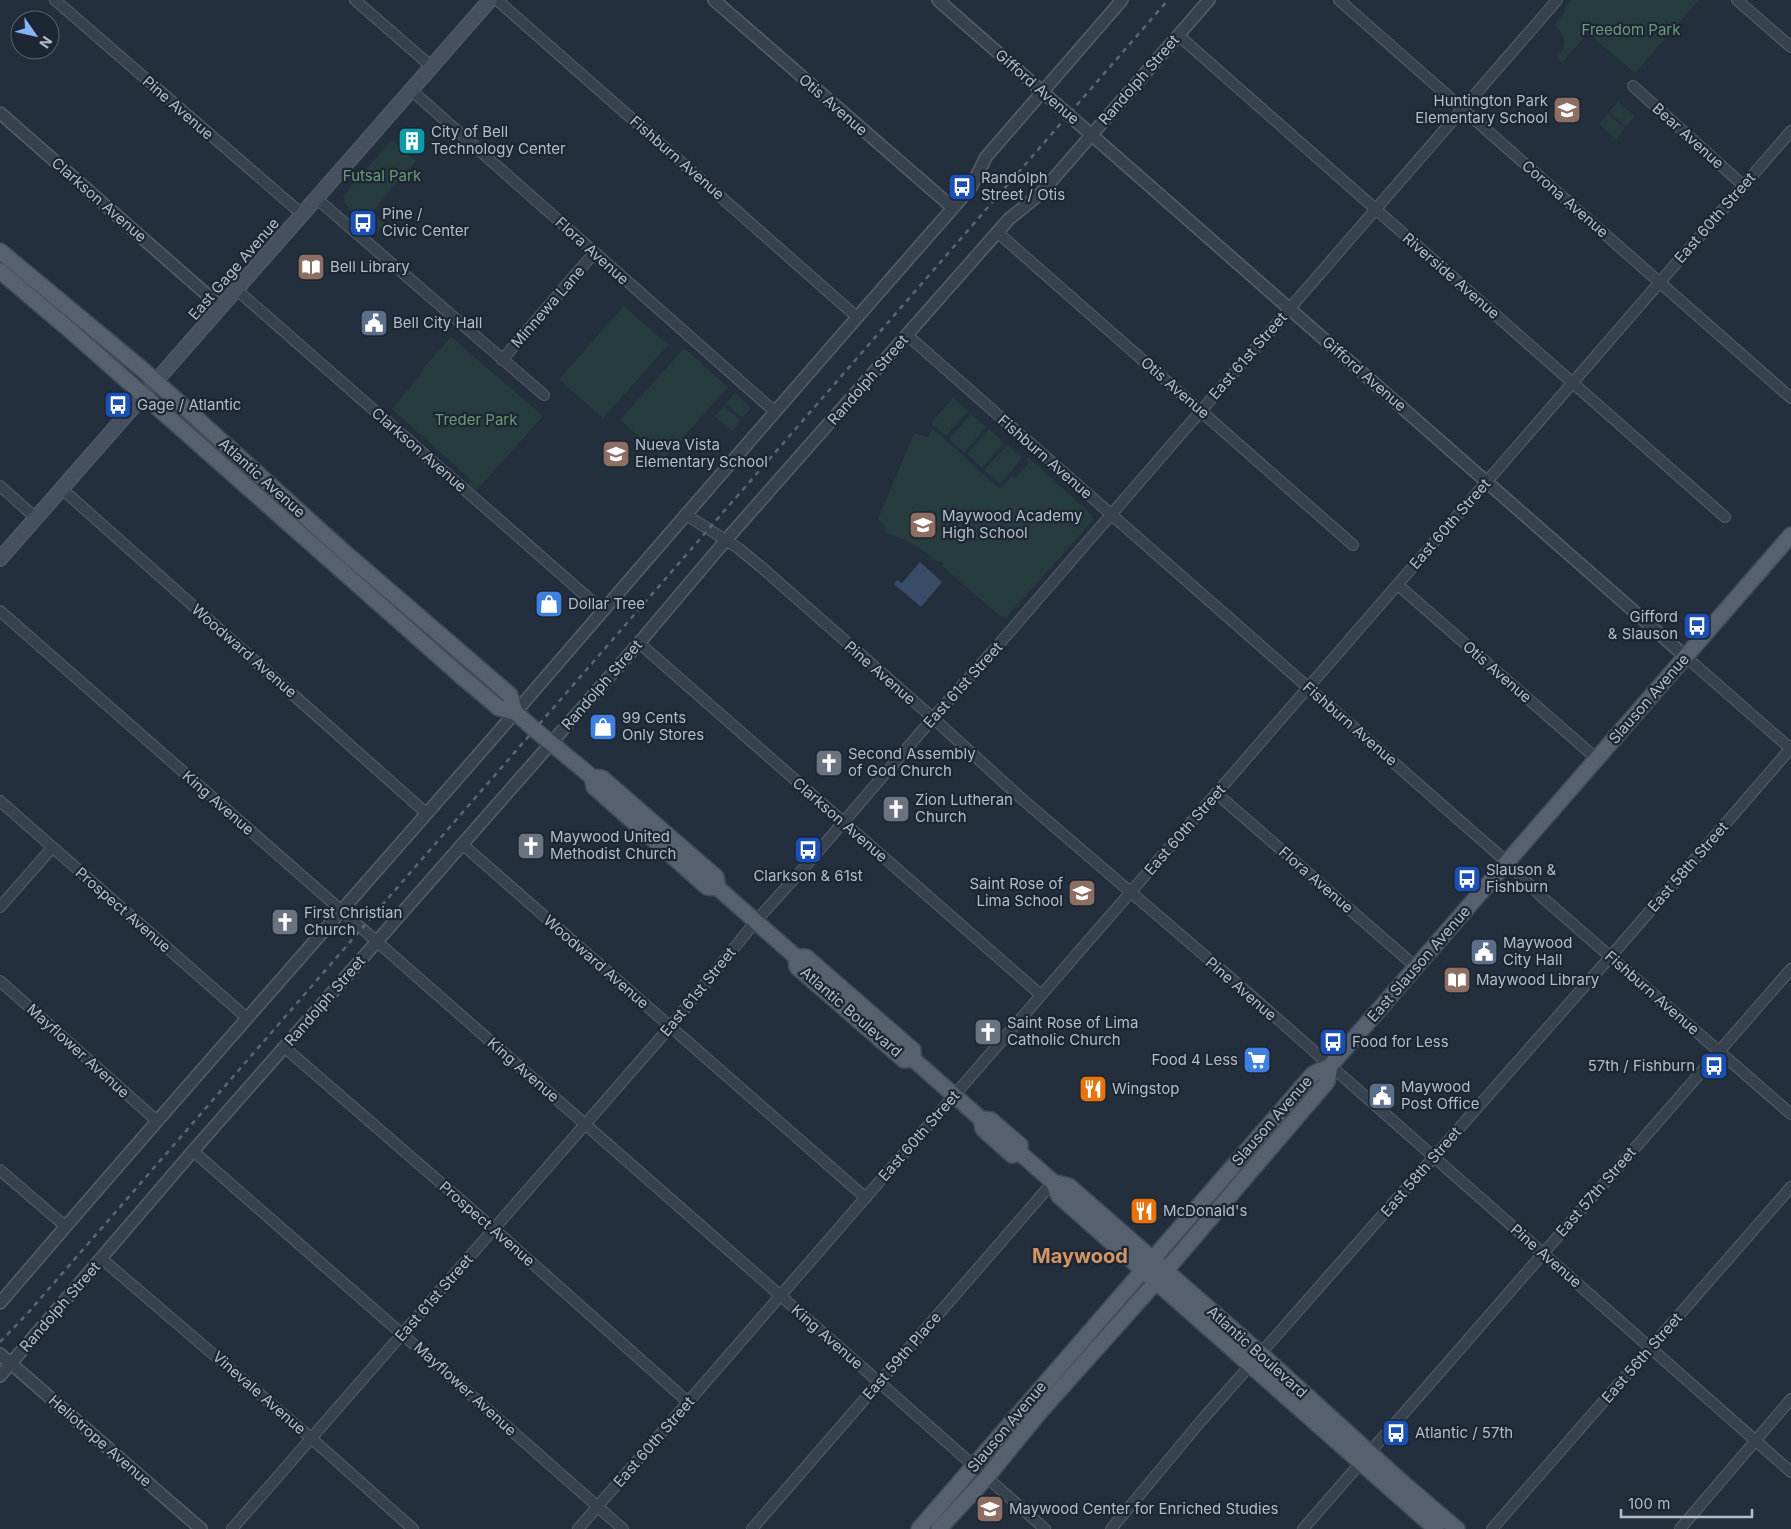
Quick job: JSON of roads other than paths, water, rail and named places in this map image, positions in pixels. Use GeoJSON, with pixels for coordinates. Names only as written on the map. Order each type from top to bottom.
{"type":"FeatureCollection","features":[{"type":"Feature","properties":{"kind":"main road","name":"East Gage Avenue"},"geometry":{"type":"LineString","coordinates":[[0,559],[490,0]]}},
{"type":"Feature","properties":{"kind":"main road","name":"Atlantic Avenue"},"geometry":{"type":"LineString","coordinates":[[0,251],[156,382],[342,550],[510,695],[515,712]]}},
{"type":"Feature","properties":{"kind":"main road","name":"Atlantic Avenue"},"geometry":{"type":"LineString","coordinates":[[0,271],[461,676],[499,708],[515,712],[549,742]]}},
{"type":"Feature","properties":{"kind":"main road","name":"Slauson Avenue"},"geometry":{"type":"LineString","coordinates":[[1508,863],[1791,536]]}},
{"type":"Feature","properties":{"kind":"main road","name":"Atlantic Boulevard"},"geometry":{"type":"LineString","coordinates":[[549,742],[592,777],[594,787],[640,829],[707,887],[718,888],[796,956],[797,967],[904,1060],[913,1059],[982,1119],[992,1120],[1020,1145],[1020,1153],[1053,1182],[1059,1196],[1250,1366],[1457,1529]]}},
{"type":"Feature","properties":{"kind":"main road","name":"East Slauson Avenue"},"geometry":{"type":"LineString","coordinates":[[1330,1066],[1508,863]]}},
{"type":"Feature","properties":{"kind":"main road","name":"Slauson Avenue"},"geometry":{"type":"LineString","coordinates":[[919,1529],[1313,1074],[1330,1066]]}},
{"type":"Feature","properties":{"kind":"main road","name":"Slauson Avenue"},"geometry":{"type":"LineString","coordinates":[[939,1529],[987,1477],[1039,1414],[1156,1282],[1327,1082],[1330,1066]]}},
{"type":"Feature","properties":{"kind":"main road","name":"Atlantic Boulevard"},"geometry":{"type":"LineString","coordinates":[[1053,1182],[1069,1186],[1261,1354],[1436,1529]]}},
{"type":"Feature","properties":{"kind":"street","name":"Pine Avenue"},"geometry":{"type":"LineString","coordinates":[[55,0],[303,215]]}},
{"type":"Feature","properties":{"kind":"street"},"geometry":{"type":"LineString","coordinates":[[355,0],[432,67]]}},
{"type":"Feature","properties":{"kind":"street","name":"Fishburn Avenue"},"geometry":{"type":"LineString","coordinates":[[497,0],[858,317]]}},
{"type":"Feature","properties":{"kind":"street","name":"Otis Avenue"},"geometry":{"type":"LineString","coordinates":[[714,0],[953,208]]}},
{"type":"Feature","properties":{"kind":"street","name":"Gifford Avenue"},"geometry":{"type":"LineString","coordinates":[[938,0],[1791,748]]}},
{"type":"Feature","properties":{"kind":"street"},"geometry":{"type":"LineString","coordinates":[[0,1303],[156,1120],[515,712],[774,411],[953,208],[971,186],[986,157],[1122,0]]}},
{"type":"Feature","properties":{"kind":"street","name":"Randolph Street"},"geometry":{"type":"LineString","coordinates":[[0,1376],[549,742],[639,644],[726,540],[997,232],[1009,219],[1041,193],[1209,0]]}},
{"type":"Feature","properties":{"kind":"street","name":"Corona Avenue"},"geometry":{"type":"LineString","coordinates":[[1339,0],[1791,398]]}},
{"type":"Feature","properties":{"kind":"street","name":"East 61st Street"},"geometry":{"type":"LineString","coordinates":[[232,1529],[670,1027],[756,921],[843,823],[932,718],[1112,515],[1557,0]]}},
{"type":"Feature","properties":{"kind":"street"},"geometry":{"type":"LineString","coordinates":[[1737,0],[1791,47]]}},
{"type":"Feature","properties":{"kind":"street","name":"Riverside Avenue"},"geometry":{"type":"LineString","coordinates":[[1178,35],[1725,517]]}},
{"type":"Feature","properties":{"kind":"street","name":"Bear Avenue"},"geometry":{"type":"LineString","coordinates":[[1633,86],[1744,186]]}},
{"type":"Feature","properties":{"kind":"street","name":"Flora Avenue"},"geometry":{"type":"LineString","coordinates":[[411,90],[774,411]]}},
{"type":"Feature","properties":{"kind":"street","name":"Clarkson Avenue"},"geometry":{"type":"LineString","coordinates":[[0,113],[221,307]]}},
{"type":"Feature","properties":{"kind":"street","name":"East 60th Street"},"geometry":{"type":"LineString","coordinates":[[578,1529],[1791,131]]}},
{"type":"Feature","properties":{"kind":"street"},"geometry":{"type":"LineString","coordinates":[[317,199],[544,395]]}},
{"type":"Feature","properties":{"kind":"street","name":"Otis Avenue"},"geometry":{"type":"LineString","coordinates":[[997,232],[1353,545]]}},
{"type":"Feature","properties":{"kind":"street","name":"Minnewa Lane"},"geometry":{"type":"LineString","coordinates":[[502,360],[594,253]]}},
{"type":"Feature","properties":{"kind":"street","name":"Clarkson Avenue"},"geometry":{"type":"LineString","coordinates":[[237,290],[602,610]]}},
{"type":"Feature","properties":{"kind":"street","name":"Fishburn Avenue"},"geometry":{"type":"LineString","coordinates":[[907,335],[1791,1114]]}},
{"type":"Feature","properties":{"kind":"street"},"geometry":{"type":"LineString","coordinates":[[0,486],[36,518]]}},
{"type":"Feature","properties":{"kind":"street","name":"Woodward Avenue"},"geometry":{"type":"LineString","coordinates":[[62,488],[426,813]]}},
{"type":"Feature","properties":{"kind":"street","name":"Pine Avenue"},"geometry":{"type":"LineString","coordinates":[[685,514],[726,540],[760,566],[1027,803],[1434,1157],[1791,1472]]}},
{"type":"Feature","properties":{"kind":"street","name":"Otis Avenue"},"geometry":{"type":"LineString","coordinates":[[1398,584],[1597,759]]}},
{"type":"Feature","properties":{"kind":"street","name":"King Avenue"},"geometry":{"type":"LineString","coordinates":[[0,611],[1045,1529]]}},
{"type":"Feature","properties":{"kind":"street","name":"Clarkson Avenue"},"geometry":{"type":"LineString","coordinates":[[639,644],[1041,995]]}},
{"type":"Feature","properties":{"kind":"street","name":"East 58th Street"},"geometry":{"type":"LineString","coordinates":[[1111,1529],[1201,1421],[1611,956],[1791,748]]}},
{"type":"Feature","properties":{"kind":"street","name":"Flora Avenue"},"geometry":{"type":"LineString","coordinates":[[1216,793],[1416,967]]}},
{"type":"Feature","properties":{"kind":"street","name":"Prospect Avenue"},"geometry":{"type":"LineString","coordinates":[[0,800],[52,848],[247,1018]]}},
{"type":"Feature","properties":{"kind":"street","name":"Woodward Avenue"},"geometry":{"type":"LineString","coordinates":[[462,844],[866,1198]]}},
{"type":"Feature","properties":{"kind":"street"},"geometry":{"type":"LineString","coordinates":[[0,908],[52,848]]}},
{"type":"Feature","properties":{"kind":"street","name":"East 57th Street"},"geometry":{"type":"LineString","coordinates":[[1303,1529],[1791,969]]}},
{"type":"Feature","properties":{"kind":"street","name":"Mayflower Avenue"},"geometry":{"type":"LineString","coordinates":[[0,981],[156,1120]]}},
{"type":"Feature","properties":{"kind":"street","name":"Prospect Avenue"},"geometry":{"type":"LineString","coordinates":[[284,1047],[494,1229],[688,1402]]}},
{"type":"Feature","properties":{"kind":"street","name":"Mayflower Avenue"},"geometry":{"type":"LineString","coordinates":[[193,1152],[622,1529]]}},
{"type":"Feature","properties":{"kind":"street"},"geometry":{"type":"LineString","coordinates":[[0,1170],[65,1226]]}},
{"type":"Feature","properties":{"kind":"street","name":"East 59th Place"},"geometry":{"type":"LineString","coordinates":[[752,1529],[1053,1182]]}},
{"type":"Feature","properties":{"kind":"street","name":"East 56th Street"},"geometry":{"type":"LineString","coordinates":[[1492,1529],[1791,1187]]}},
{"type":"Feature","properties":{"kind":"street","name":"Vinevale Avenue"},"geometry":{"type":"LineString","coordinates":[[102,1259],[312,1438],[413,1529]]}},
{"type":"Feature","properties":{"kind":"street","name":"Heliotrope Avenue"},"geometry":{"type":"LineString","coordinates":[[0,1354],[200,1529]]}},
{"type":"Feature","properties":{"kind":"street"},"geometry":{"type":"LineString","coordinates":[[1680,1529],[1791,1399]]}},
{"type":"Feature","properties":{"kind":"water"},"geometry":{"type":"Polygon","coordinates":[[[920,562],[942,582],[921,607],[894,584],[897,580],[902,583],[920,562]]]}},
{"type":"Feature","properties":{"kind":"railway"},"geometry":{"type":"LineString","coordinates":[[0,1342],[27,1314],[1168,0]]}},
{"type":"Feature","properties":{"kind":"place","name":"Huntington Park Elementary School"},"geometry":{"type":"Point","coordinates":[1567,110]}},
{"type":"Feature","properties":{"kind":"place","name":"City of Bell Technology Center"},"geometry":{"type":"Point","coordinates":[412,141]}},
{"type":"Feature","properties":{"kind":"place","name":"Randolph Street / Otis"},"geometry":{"type":"Point","coordinates":[962,187]}},
{"type":"Feature","properties":{"kind":"place","name":"Pine / Civic Center"},"geometry":{"type":"Point","coordinates":[363,223]}},
{"type":"Feature","properties":{"kind":"place","name":"Bell Library"},"geometry":{"type":"Point","coordinates":[311,267]}},
{"type":"Feature","properties":{"kind":"place","name":"Bell City Hall"},"geometry":{"type":"Point","coordinates":[374,323]}},
{"type":"Feature","properties":{"kind":"place","name":"Gage / Atlantic"},"geometry":{"type":"Point","coordinates":[118,405]}},
{"type":"Feature","properties":{"kind":"place","name":"Nueva Vista Elementary School"},"geometry":{"type":"Point","coordinates":[616,454]}},
{"type":"Feature","properties":{"kind":"place","name":"Maywood Academy High School"},"geometry":{"type":"Point","coordinates":[923,525]}},
{"type":"Feature","properties":{"kind":"place","name":"Dollar Tree"},"geometry":{"type":"Point","coordinates":[549,604]}},
{"type":"Feature","properties":{"kind":"place","name":"Gifford & Slauson"},"geometry":{"type":"Point","coordinates":[1697,626]}},
{"type":"Feature","properties":{"kind":"place","name":"99 Cents Only Stores"},"geometry":{"type":"Point","coordinates":[603,727]}},
{"type":"Feature","properties":{"kind":"place","name":"Second Assembly of God Church"},"geometry":{"type":"Point","coordinates":[829,763]}},
{"type":"Feature","properties":{"kind":"place","name":"Zion Lutheran Church"},"geometry":{"type":"Point","coordinates":[896,809]}},
{"type":"Feature","properties":{"kind":"place","name":"Maywood United Methodist Church"},"geometry":{"type":"Point","coordinates":[531,846]}},
{"type":"Feature","properties":{"kind":"place","name":"Clarkson & 61st"},"geometry":{"type":"Point","coordinates":[808,850]}},
{"type":"Feature","properties":{"kind":"place","name":"Slauson & Fishburn"},"geometry":{"type":"Point","coordinates":[1467,879]}},
{"type":"Feature","properties":{"kind":"place","name":"Saint Rose of Lima School"},"geometry":{"type":"Point","coordinates":[1082,893]}},
{"type":"Feature","properties":{"kind":"place","name":"First Christian Church"},"geometry":{"type":"Point","coordinates":[285,922]}},
{"type":"Feature","properties":{"kind":"place","name":"Maywood City Hall"},"geometry":{"type":"Point","coordinates":[1484,952]}},
{"type":"Feature","properties":{"kind":"place","name":"Maywood Library"},"geometry":{"type":"Point","coordinates":[1457,980]}},
{"type":"Feature","properties":{"kind":"place","name":"Saint Rose of Lima Catholic Church"},"geometry":{"type":"Point","coordinates":[988,1032]}},
{"type":"Feature","properties":{"kind":"place","name":"Food for Less"},"geometry":{"type":"Point","coordinates":[1333,1042]}},
{"type":"Feature","properties":{"kind":"place","name":"Food 4 Less"},"geometry":{"type":"Point","coordinates":[1257,1060]}},
{"type":"Feature","properties":{"kind":"place","name":"57th / Fishburn"},"geometry":{"type":"Point","coordinates":[1714,1066]}},
{"type":"Feature","properties":{"kind":"place","name":"Wingstop"},"geometry":{"type":"Point","coordinates":[1093,1089]}},
{"type":"Feature","properties":{"kind":"place","name":"Maywood Post Office"},"geometry":{"type":"Point","coordinates":[1382,1096]}},
{"type":"Feature","properties":{"kind":"place","name":"McDonald's"},"geometry":{"type":"Point","coordinates":[1144,1211]}},
{"type":"Feature","properties":{"kind":"place","name":"Atlantic / 57th"},"geometry":{"type":"Point","coordinates":[1396,1433]}},
{"type":"Feature","properties":{"kind":"place","name":"Maywood Center for Enriched Studies"},"geometry":{"type":"Point","coordinates":[990,1509]}},
{"type":"Feature","properties":{"kind":"district","name":"Maywood"},"geometry":{"type":"Point","coordinates":[1080,1256]}},
{"type":"Feature","properties":{"kind":"park label","name":"Freedom Park"},"geometry":{"type":"Point","coordinates":[1631,30]}},
{"type":"Feature","properties":{"kind":"park label","name":"Futsal Park"},"geometry":{"type":"Point","coordinates":[382,176]}},
{"type":"Feature","properties":{"kind":"park label","name":"Treder Park"},"geometry":{"type":"Point","coordinates":[476,420]}}]}
